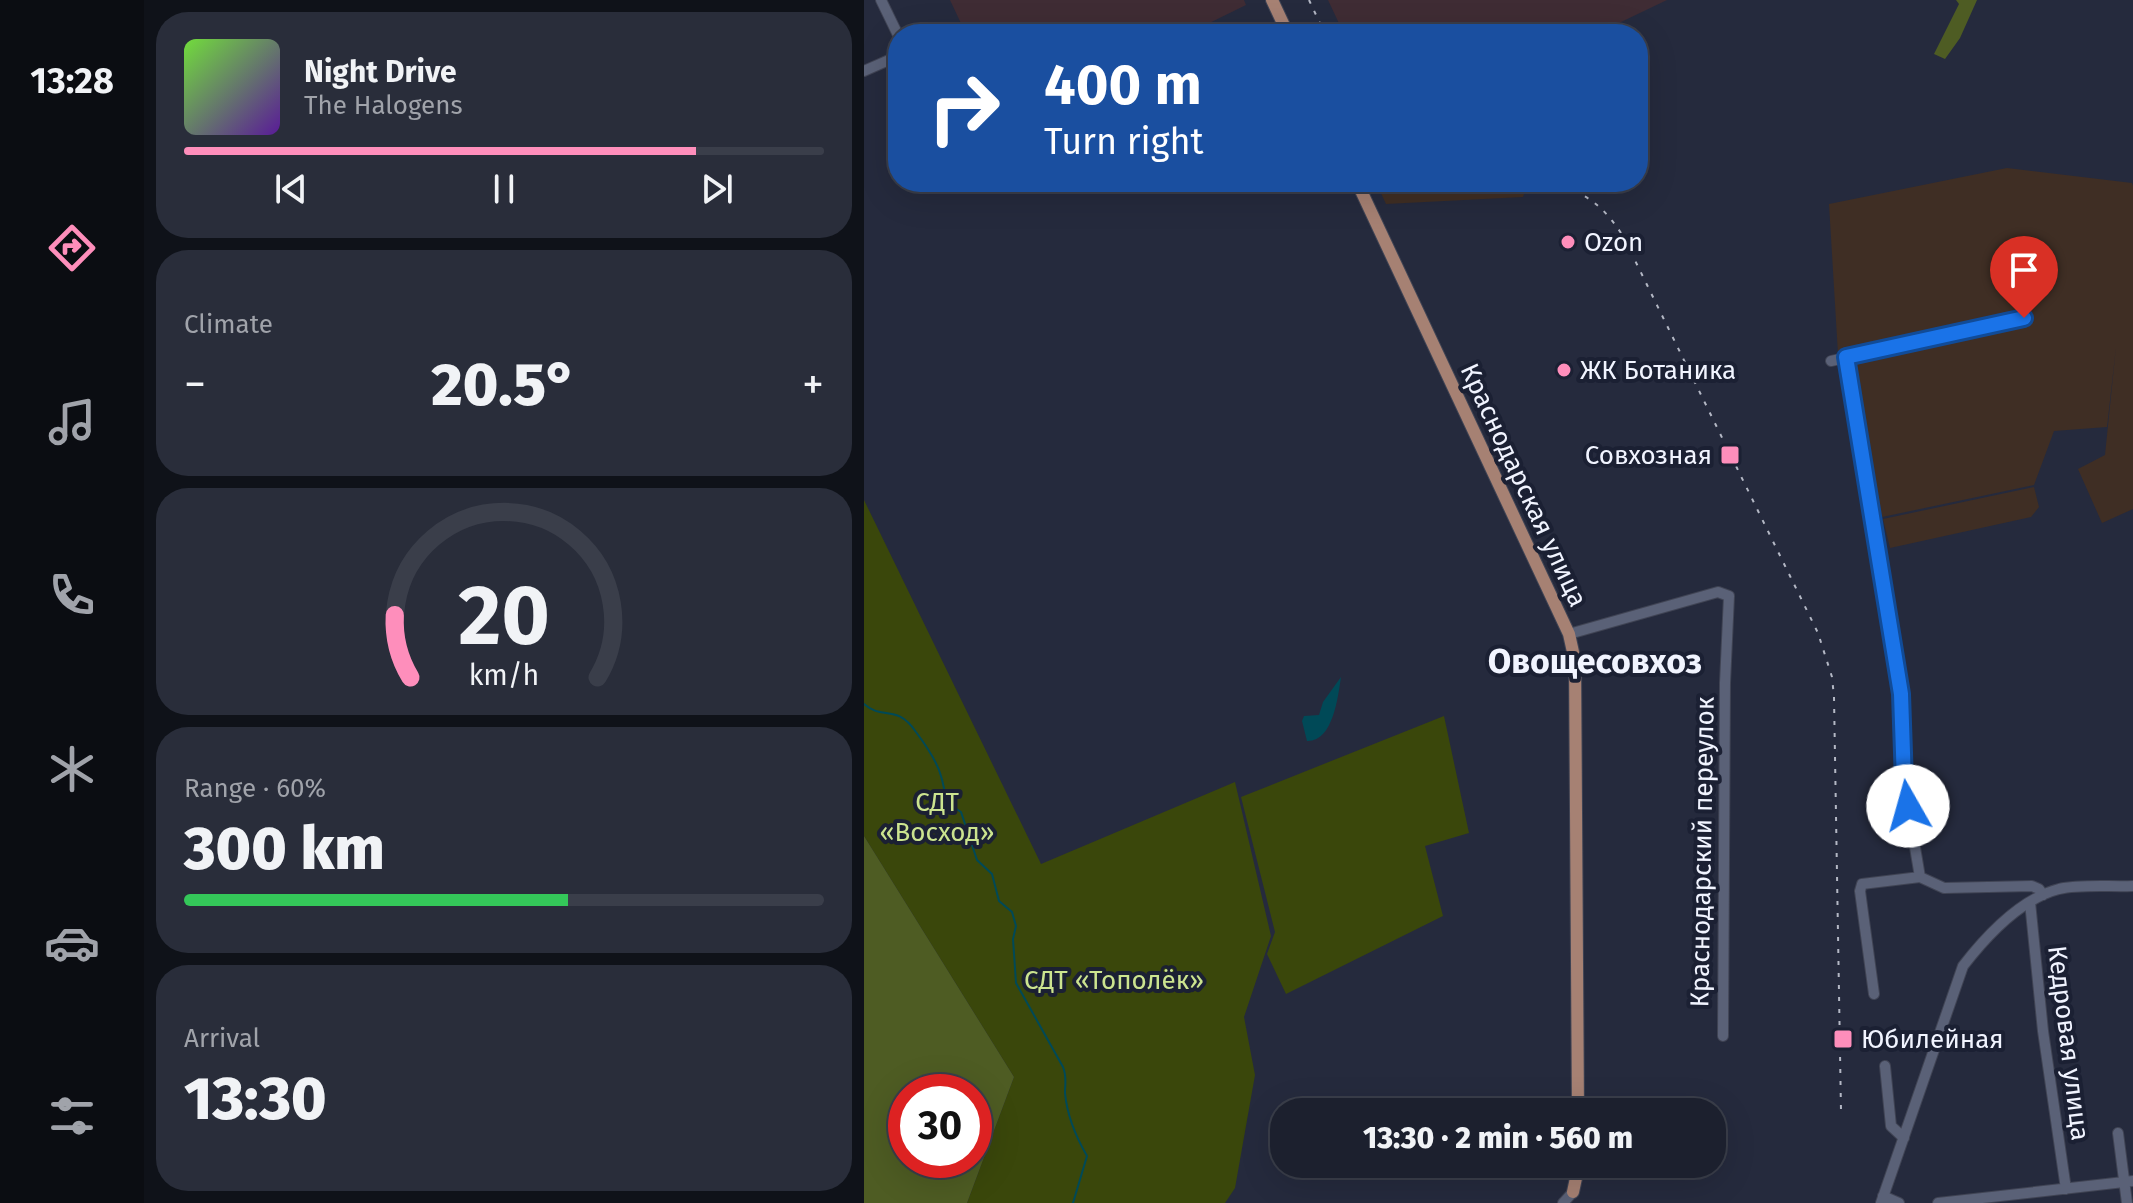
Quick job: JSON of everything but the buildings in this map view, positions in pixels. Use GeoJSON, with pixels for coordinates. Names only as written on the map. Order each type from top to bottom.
{"type":"FeatureCollection","features":[{"type":"Feature","properties":{"kind":"main road"},"geometry":{"type":"LineString","coordinates":[[1272,0],[1283,24]]}},
{"type":"Feature","properties":{"kind":"main road","name":"Краснодарская улица"},"geometry":{"type":"LineString","coordinates":[[1362,192],[1569,634],[1575,661],[1578,1098]]}},
{"type":"Feature","properties":{"kind":"main road"},"geometry":{"type":"LineString","coordinates":[[1573,1192],[1576,1178]]}},
{"type":"Feature","properties":{"kind":"street"},"geometry":{"type":"LineString","coordinates":[[881,0],[893,24]]}},
{"type":"Feature","properties":{"kind":"street"},"geometry":{"type":"LineString","coordinates":[[864,71],[888,60]]}},
{"type":"Feature","properties":{"kind":"street"},"geometry":{"type":"LineString","coordinates":[[1831,361],[2024,318]]}},
{"type":"Feature","properties":{"kind":"street"},"geometry":{"type":"LineString","coordinates":[[1846,357],[1901,694],[1904,782],[1920,877]]}},
{"type":"Feature","properties":{"kind":"street","name":"Краснодарский переулок"},"geometry":{"type":"LineString","coordinates":[[1569,634],[1718,592],[1729,596],[1725,683],[1723,1036]]}},
{"type":"Feature","properties":{"kind":"street"},"geometry":{"type":"LineString","coordinates":[[1874,994],[1860,891],[1862,884],[1920,877],[1944,888],[2032,886],[2043,895]]}},
{"type":"Feature","properties":{"kind":"street"},"geometry":{"type":"LineString","coordinates":[[1899,1203],[1882,1200],[1963,966],[1985,940],[2030,902],[2043,895],[2060,889],[2133,886]]}},
{"type":"Feature","properties":{"kind":"street","name":"Кедровая улица"},"geometry":{"type":"LineString","coordinates":[[2030,902],[2043,1031],[2066,1189]]}},
{"type":"Feature","properties":{"kind":"street"},"geometry":{"type":"LineString","coordinates":[[1885,1066],[1891,1126],[1904,1138]]}},
{"type":"Feature","properties":{"kind":"street"},"geometry":{"type":"LineString","coordinates":[[2118,1133],[2128,1181],[2127,1203]]}},
{"type":"Feature","properties":{"kind":"street"},"geometry":{"type":"LineString","coordinates":[[1938,1203],[2128,1181]]}},
{"type":"Feature","properties":{"kind":"street"},"geometry":{"type":"LineString","coordinates":[[1563,1203],[1573,1192]]}},
{"type":"Feature","properties":{"kind":"shaded area"},"geometry":{"type":"Polygon","coordinates":[[[950,0],[1244,0],[1246,5],[1207,24],[961,24],[950,0]]]}},
{"type":"Feature","properties":{"kind":"shaded area"},"geometry":{"type":"Polygon","coordinates":[[[1328,0],[1667,0],[1617,24],[1339,24],[1328,0]]]}},
{"type":"Feature","properties":{"kind":"shaded area"},"geometry":{"type":"Polygon","coordinates":[[[2007,168],[2132,183],[2133,509],[2102,523],[2078,469],[2105,455],[2116,347],[2107,427],[2054,431],[2034,485],[1882,517],[1850,360],[2018,325],[2015,317],[1838,354],[1829,204],[2007,168]]]}},
{"type":"Feature","properties":{"kind":"shaded area"},"geometry":{"type":"Polygon","coordinates":[[[1380,192],[1525,192],[1523,197],[1386,204],[1380,192]]]}},
{"type":"Feature","properties":{"kind":"shaded area"},"geometry":{"type":"Polygon","coordinates":[[[2034,487],[2039,507],[2031,517],[1890,548],[1883,519],[2034,487]]]}},
{"type":"Feature","properties":{"kind":"shaded area"},"geometry":{"type":"Polygon","coordinates":[[[1341,677],[1333,717],[1323,734],[1307,741],[1302,721],[1304,716],[1319,715],[1323,702],[1341,677]]]}},
{"type":"Feature","properties":{"kind":"green space"},"geometry":{"type":"Polygon","coordinates":[[[1956,0],[1977,0],[1960,38],[1945,59],[1934,54],[1959,4],[1956,0]]]}},
{"type":"Feature","properties":{"kind":"green space","name":"СДТ «Тополёк»"},"geometry":{"type":"Polygon","coordinates":[[[864,500],[1041,864],[1235,782],[1271,936],[1244,1017],[1255,1075],[1235,1188],[1225,1203],[967,1203],[976,1178],[992,1178],[992,1136],[1014,1077],[864,836],[864,500]]]}},
{"type":"Feature","properties":{"kind":"green space"},"geometry":{"type":"Polygon","coordinates":[[[1444,716],[1469,833],[1425,846],[1443,916],[1286,994],[1267,954],[1275,932],[1241,797],[1444,716]]]}},
{"type":"Feature","properties":{"kind":"green space"},"geometry":{"type":"Polygon","coordinates":[[[864,836],[1014,1077],[992,1136],[992,1074],[888,1074],[888,1178],[976,1178],[967,1203],[864,1203],[864,836]]]}},
{"type":"Feature","properties":{"kind":"waterway"},"geometry":{"type":"LineString","coordinates":[[864,704],[902,718],[923,742],[939,770],[948,800],[961,812],[977,860],[992,874],[999,901],[1012,912],[1016,926],[1013,939],[1016,983],[1063,1067],[1068,1109],[1087,1156],[1073,1203]]}},
{"type":"Feature","properties":{"kind":"railway"},"geometry":{"type":"LineString","coordinates":[[1309,0],[1320,24]]}},
{"type":"Feature","properties":{"kind":"railway"},"geometry":{"type":"LineString","coordinates":[[1577,192],[1608,216],[1623,236],[1818,633],[1832,677],[1841,1111]]}},
{"type":"Feature","properties":{"kind":"place","name":"Ozon"},"geometry":{"type":"Point","coordinates":[1568,242]}},
{"type":"Feature","properties":{"kind":"place","name":"ЖК Ботаника"},"geometry":{"type":"Point","coordinates":[1564,370]}},
{"type":"Feature","properties":{"kind":"place","name":"Совхозная"},"geometry":{"type":"Point","coordinates":[1730,455]}},
{"type":"Feature","properties":{"kind":"place","name":"Юбилейная"},"geometry":{"type":"Point","coordinates":[1843,1039]}},
{"type":"Feature","properties":{"kind":"district","name":"Овощесовхоз"},"geometry":{"type":"Point","coordinates":[1595,661]}},
{"type":"Feature","properties":{"kind":"route"},"geometry":{"type":"LineString","coordinates":[[1908,806],[1904,782],[1901,694],[1846,357],[2024,318]]}},
{"type":"Feature","properties":{"kind":"park label","name":"СДТ «Восход»"},"geometry":{"type":"Point","coordinates":[937,817]}}]}
